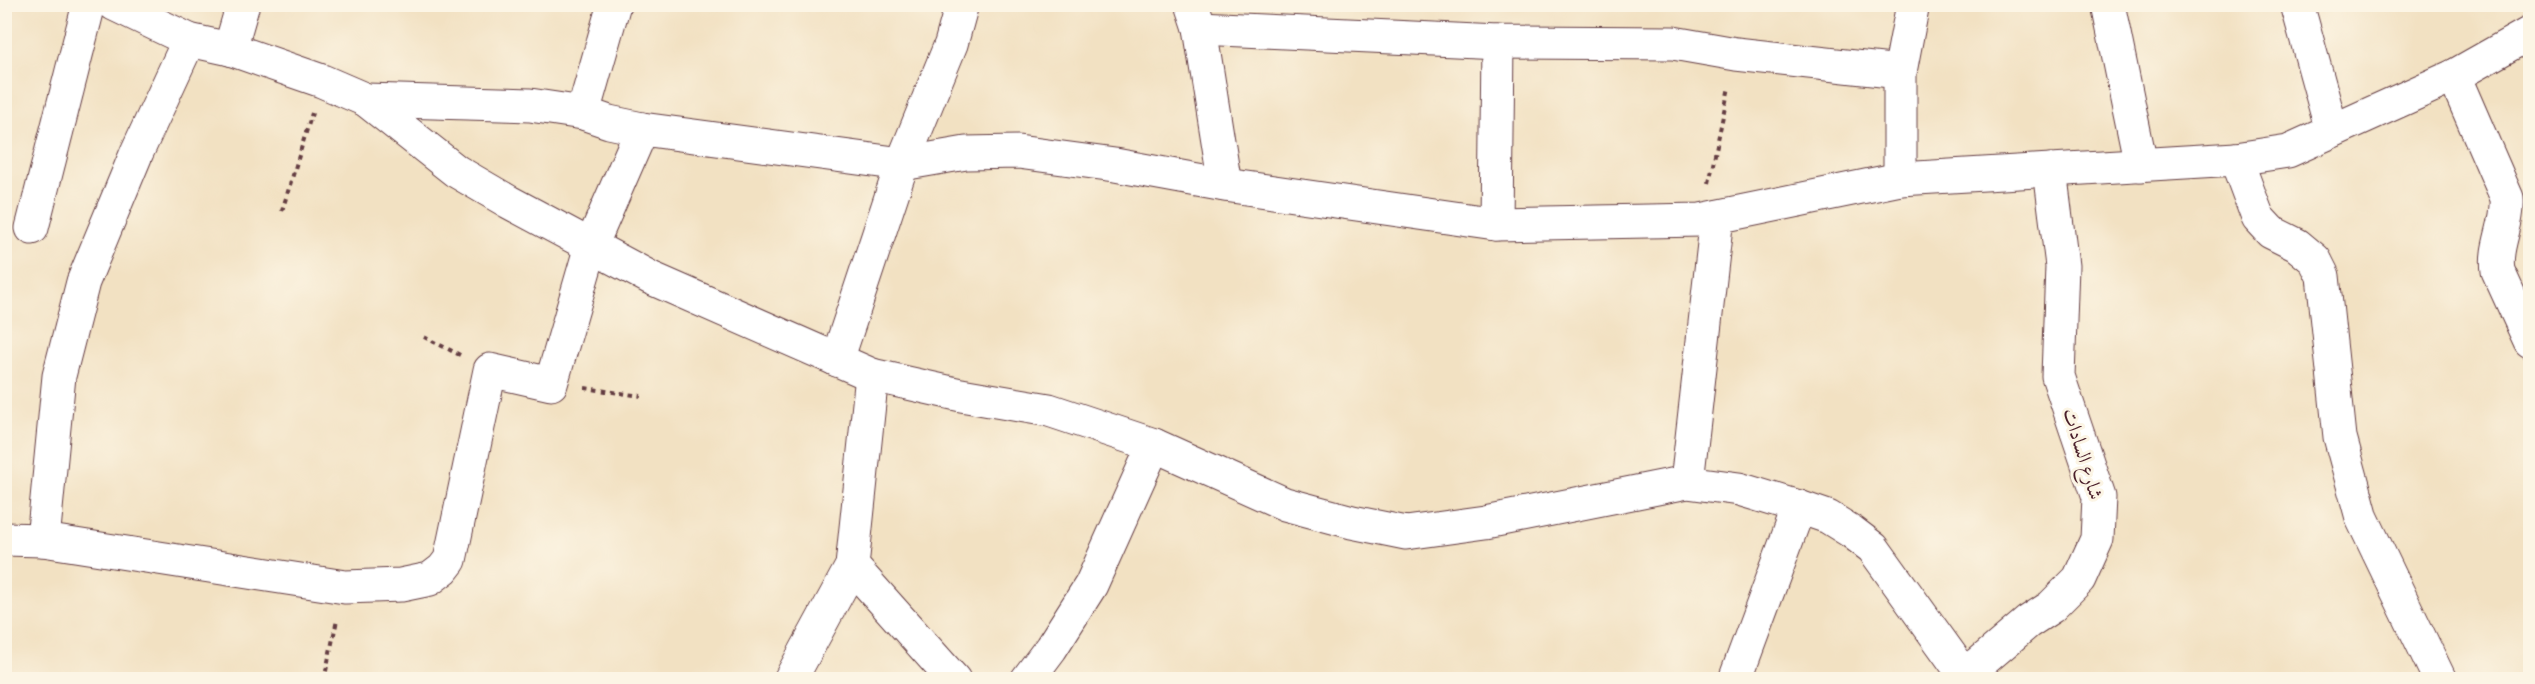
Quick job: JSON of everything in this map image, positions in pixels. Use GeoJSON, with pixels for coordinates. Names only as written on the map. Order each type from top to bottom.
{"type":"FeatureCollection","features":[{"type":"Feature","properties":{"kind":"street"},"geometry":{"type":"LineString","coordinates":[[32,228],[89,4]]}},
{"type":"Feature","properties":{"kind":"street"},"geometry":{"type":"LineString","coordinates":[[114,4],[189,40],[230,49],[322,81],[366,100],[456,171],[591,246],[651,278],[872,375],[961,395],[1049,410],[1155,445],[1285,504],[1406,533],[1486,522],[1687,482],[1739,489],[1799,507],[1828,518],[1873,548],[1964,678]]}},
{"type":"Feature","properties":{"kind":"street"},"geometry":{"type":"LineString","coordinates":[[230,49],[243,4]]}},
{"type":"Feature","properties":{"kind":"street"},"geometry":{"type":"LineString","coordinates":[[583,113],[614,4]]}},
{"type":"Feature","properties":{"kind":"street"},"geometry":{"type":"LineString","coordinates":[[837,360],[902,164],[951,44],[962,4]]}},
{"type":"Feature","properties":{"kind":"street"},"geometry":{"type":"LineString","coordinates":[[1900,179],[1900,72],[1913,4]]}},
{"type":"Feature","properties":{"kind":"street"},"geometry":{"type":"LineString","coordinates":[[2108,4],[2140,165]]}},
{"type":"Feature","properties":{"kind":"street"},"geometry":{"type":"LineString","coordinates":[[2297,4],[2332,131]]}},
{"type":"Feature","properties":{"kind":"street"},"geometry":{"type":"LineString","coordinates":[[1225,185],[1196,16],[1498,42],[1673,43],[1736,54],[1900,72]]}},
{"type":"Feature","properties":{"kind":"street"},"geometry":{"type":"LineString","coordinates":[[366,100],[530,105],[583,113],[609,122],[642,129],[902,164],[966,153],[1018,152],[1496,224],[1709,219],[1900,179],[2236,159],[2288,151],[2454,76],[2530,33]]}},
{"type":"Feature","properties":{"kind":"street"},"geometry":{"type":"LineString","coordinates":[[43,540],[59,376],[83,282],[137,152],[189,40]]}},
{"type":"Feature","properties":{"kind":"street"},"geometry":{"type":"LineString","coordinates":[[1496,224],[1498,42]]}},
{"type":"Feature","properties":{"kind":"street"},"geometry":{"type":"LineString","coordinates":[[2454,76],[2507,198],[2508,212],[2496,258],[2498,271],[2530,341]]}},
{"type":"Feature","properties":{"kind":"street"},"geometry":{"type":"LineString","coordinates":[[4,539],[43,540],[345,587],[401,585],[430,579],[450,560],[490,370],[551,384],[591,246],[642,129]]}},
{"type":"Feature","properties":{"kind":"street"},"geometry":{"type":"LineString","coordinates":[[2236,159],[2258,218],[2271,232],[2296,245],[2315,260],[2323,276],[2340,437],[2362,518],[2439,680]]}},
{"type":"Feature","properties":{"kind":"street","name":"شارع السادات"},"geometry":{"type":"LineString","coordinates":[[1964,678],[2028,622],[2051,607],[2079,579],[2097,539],[2099,497],[2058,376],[2062,266],[2050,170]]}},
{"type":"Feature","properties":{"kind":"street"},"geometry":{"type":"LineString","coordinates":[[1687,482],[1709,219]]}},
{"type":"Feature","properties":{"kind":"street"},"geometry":{"type":"LineString","coordinates":[[790,680],[852,566],[872,375]]}},
{"type":"Feature","properties":{"kind":"street"},"geometry":{"type":"LineString","coordinates":[[1027,680],[1051,648],[1091,585],[1155,445]]}},
{"type":"Feature","properties":{"kind":"street"},"geometry":{"type":"LineString","coordinates":[[1736,680],[1799,507]]}},
{"type":"Feature","properties":{"kind":"street"},"geometry":{"type":"LineString","coordinates":[[852,566],[954,680]]}},
{"type":"Feature","properties":{"kind":"path"},"geometry":{"type":"LineString","coordinates":[[1709,219],[1736,54]]}},
{"type":"Feature","properties":{"kind":"path"},"geometry":{"type":"LineString","coordinates":[[282,211],[322,81]]}},
{"type":"Feature","properties":{"kind":"path"},"geometry":{"type":"LineString","coordinates":[[551,384],[641,396]]}},
{"type":"Feature","properties":{"kind":"path"},"geometry":{"type":"LineString","coordinates":[[324,680],[345,587]]}}]}
